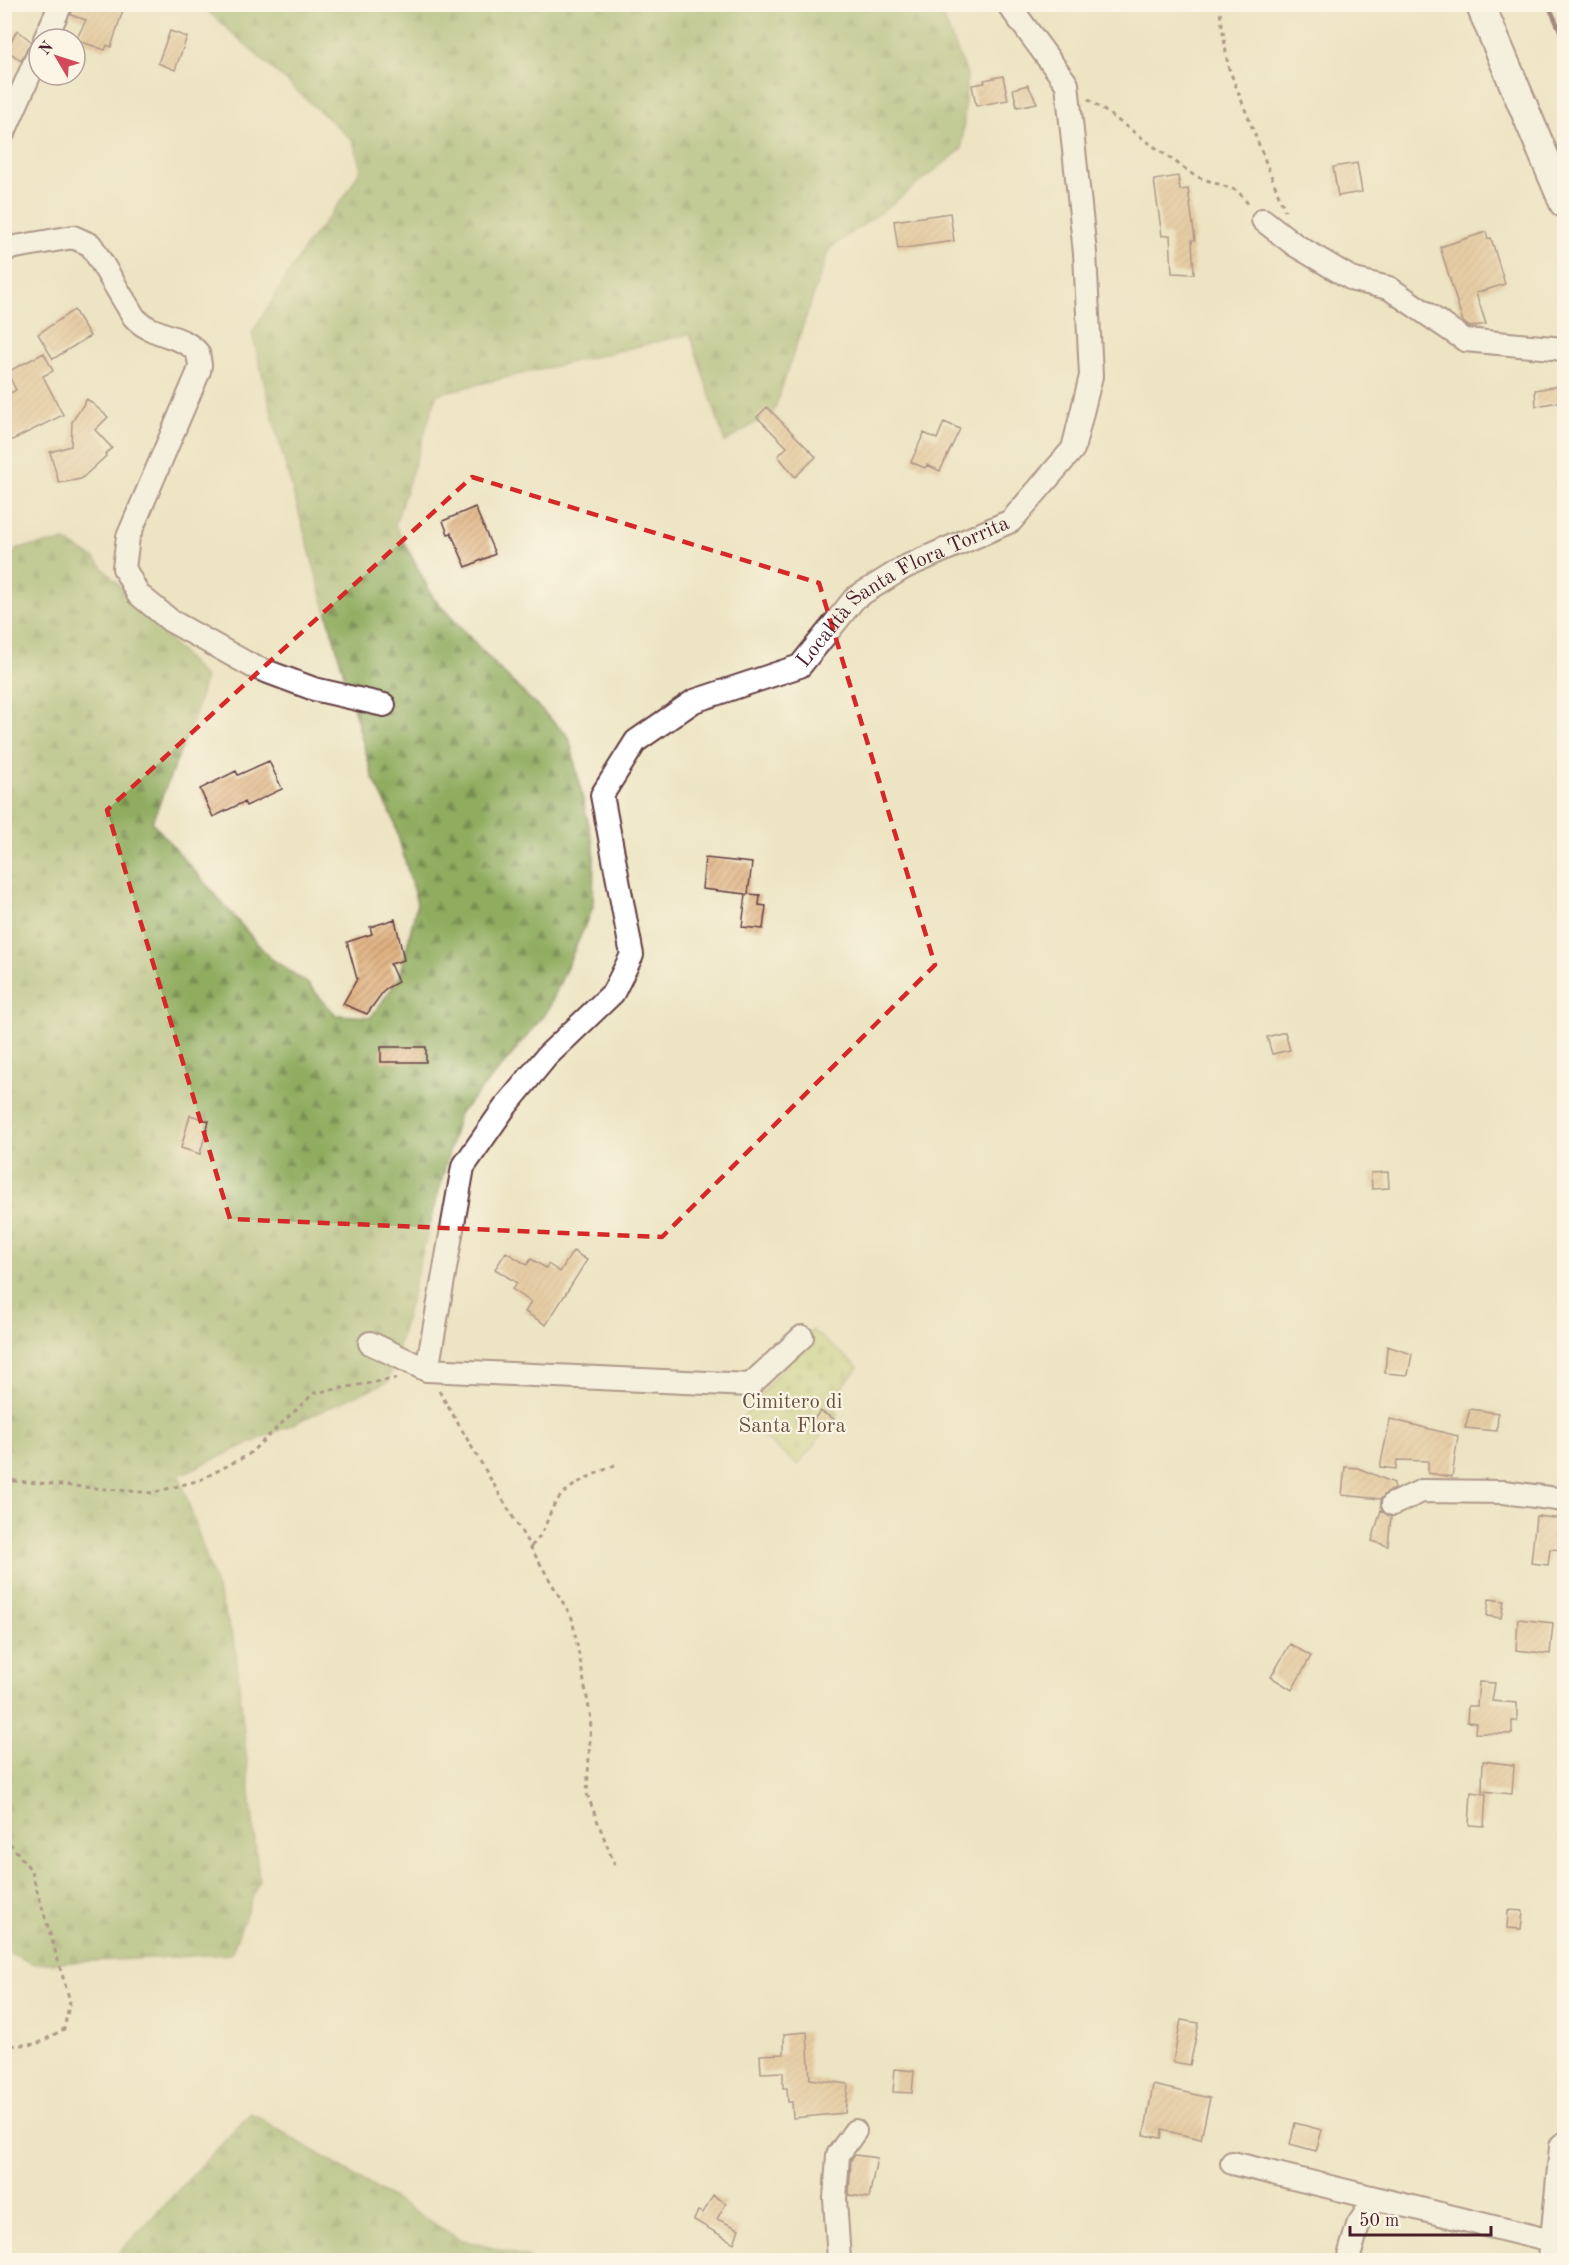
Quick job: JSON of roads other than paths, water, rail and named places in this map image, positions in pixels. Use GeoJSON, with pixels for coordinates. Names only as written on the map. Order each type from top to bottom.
{"type":"FeatureCollection","features":[{"type":"Feature","properties":{"kind":"main road"},"geometry":{"type":"LineString","coordinates":[[1480,4],[1564,203]]}},
{"type":"Feature","properties":{"kind":"main road"},"geometry":{"type":"LineString","coordinates":[[1554,2251],[1564,2147]]}},
{"type":"Feature","properties":{"kind":"street"},"geometry":{"type":"LineString","coordinates":[[50,27],[61,4]]}},
{"type":"Feature","properties":{"kind":"street","name":"Località Santa Flora Torrita"},"geometry":{"type":"LineString","coordinates":[[427,1370],[463,1167],[505,1107],[547,1056],[613,993],[632,955],[602,795],[636,741],[694,700],[800,666],[855,598],[905,567],[1011,521],[1073,448],[1092,376],[1084,253],[1067,84],[1008,4]]}},
{"type":"Feature","properties":{"kind":"street"},"geometry":{"type":"LineString","coordinates":[[4,132],[27,80]]}},
{"type":"Feature","properties":{"kind":"street"},"geometry":{"type":"LineString","coordinates":[[1263,220],[1295,245],[1354,280],[1389,288],[1465,340],[1564,349]]}},
{"type":"Feature","properties":{"kind":"street"},"geometry":{"type":"LineString","coordinates":[[4,249],[73,237],[91,245],[141,326],[187,344],[198,353],[199,371],[128,537],[124,568],[138,594],[171,621],[252,666],[314,689],[384,705]]}},
{"type":"Feature","properties":{"kind":"street"},"geometry":{"type":"LineString","coordinates":[[370,1343],[427,1370],[750,1385],[801,1337]]}},
{"type":"Feature","properties":{"kind":"street"},"geometry":{"type":"LineString","coordinates":[[1393,1504],[1422,1491],[1504,1492],[1564,1500]]}},
{"type":"Feature","properties":{"kind":"street"},"geometry":{"type":"LineString","coordinates":[[839,2260],[835,2199],[838,2155],[855,2131]]}},
{"type":"Feature","properties":{"kind":"street"},"geometry":{"type":"LineString","coordinates":[[1232,2163],[1375,2199],[1554,2251]]}},
{"type":"Feature","properties":{"kind":"street"},"geometry":{"type":"LineString","coordinates":[[1348,2260],[1358,2225],[1375,2199]]}},
{"type":"Feature","properties":{"kind":"railway"},"geometry":{"type":"LineString","coordinates":[[1548,4],[1564,39]]}},
{"type":"Feature","properties":{"kind":"park label","name":"Cimitero di Santa Flora"},"geometry":{"type":"Point","coordinates":[792,1414]}}]}
